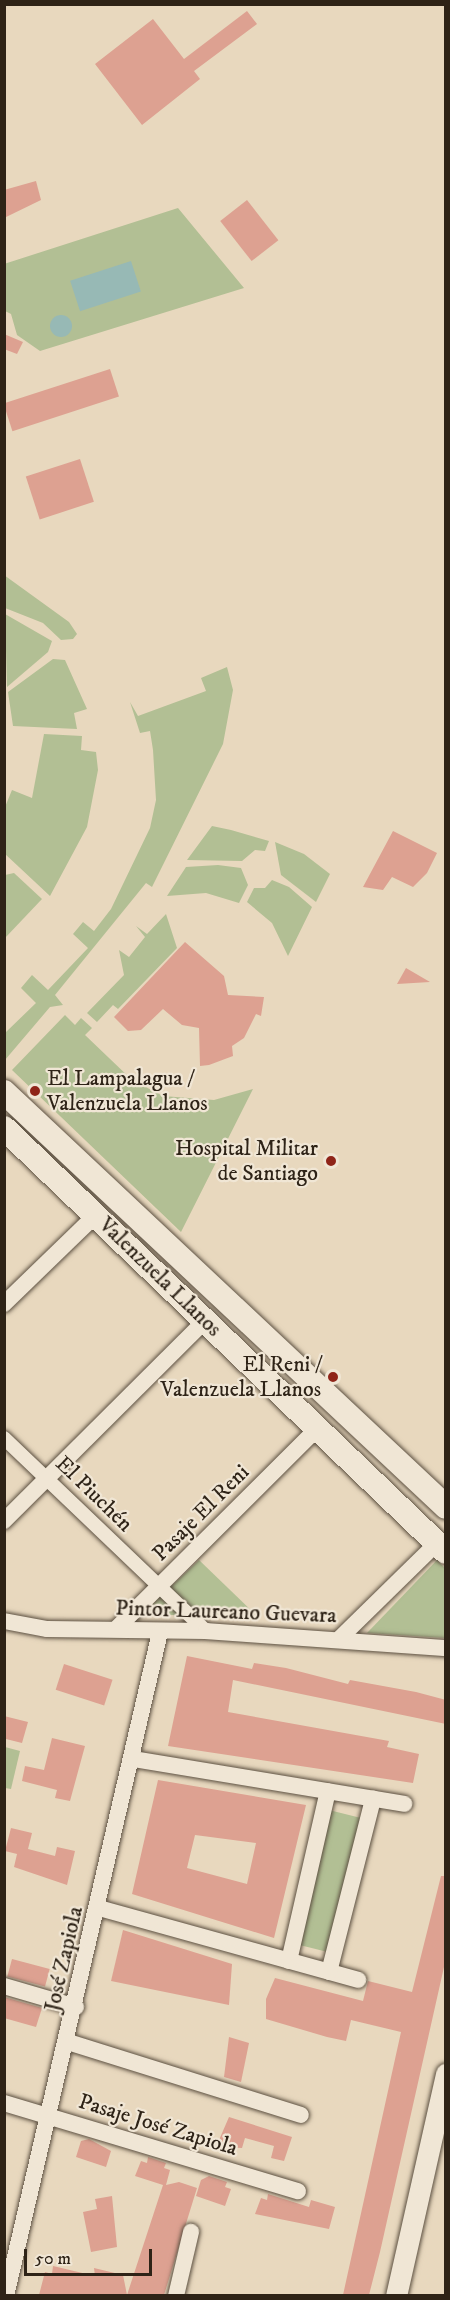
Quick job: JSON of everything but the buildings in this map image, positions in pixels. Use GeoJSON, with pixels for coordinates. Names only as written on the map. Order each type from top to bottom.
{"type":"FeatureCollection","features":[{"type":"Feature","properties":{"kind":"main road","name":"Valenzuela Llanos"},"geometry":{"type":"LineString","coordinates":[[4,1092],[446,1507]]}},
{"type":"Feature","properties":{"kind":"main road","name":"Valenzuela Llanos"},"geometry":{"type":"LineString","coordinates":[[4,1128],[441,1548]]}},
{"type":"Feature","properties":{"kind":"street"},"geometry":{"type":"LineString","coordinates":[[4,1304],[96,1215]]}},
{"type":"Feature","properties":{"kind":"street"},"geometry":{"type":"LineString","coordinates":[[4,1521],[205,1320]]}},
{"type":"Feature","properties":{"kind":"street","name":"Pasaje El Reni"},"geometry":{"type":"LineString","coordinates":[[116,1629],[318,1428]]}},
{"type":"Feature","properties":{"kind":"street","name":"El Piuchén"},"geometry":{"type":"LineString","coordinates":[[4,1438],[206,1631]]}},
{"type":"Feature","properties":{"kind":"street"},"geometry":{"type":"LineString","coordinates":[[340,1638],[441,1548]]}},
{"type":"Feature","properties":{"kind":"street","name":"Pintor Laureano Guevara"},"geometry":{"type":"LineString","coordinates":[[4,1621],[47,1629],[206,1631],[340,1638],[446,1647]]}},
{"type":"Feature","properties":{"kind":"street","name":"José Zapiola"},"geometry":{"type":"LineString","coordinates":[[6,2295],[68,2042],[160,1632]]}},
{"type":"Feature","properties":{"kind":"street"},"geometry":{"type":"LineString","coordinates":[[133,1759],[404,1804]]}},
{"type":"Feature","properties":{"kind":"street"},"geometry":{"type":"LineString","coordinates":[[289,1961],[328,1791]]}},
{"type":"Feature","properties":{"kind":"street"},"geometry":{"type":"LineString","coordinates":[[329,1972],[373,1798]]}},
{"type":"Feature","properties":{"kind":"street"},"geometry":{"type":"LineString","coordinates":[[99,1908],[358,1980]]}},
{"type":"Feature","properties":{"kind":"street"},"geometry":{"type":"LineString","coordinates":[[4,1986],[76,2007]]}},
{"type":"Feature","properties":{"kind":"street"},"geometry":{"type":"LineString","coordinates":[[68,2042],[301,2115]]}},
{"type":"Feature","properties":{"kind":"street"},"geometry":{"type":"LineString","coordinates":[[396,2295],[441,2113],[446,2074]]}},
{"type":"Feature","properties":{"kind":"street","name":"Pasaje José Zapiola"},"geometry":{"type":"LineString","coordinates":[[4,2103],[298,2191]]}},
{"type":"Feature","properties":{"kind":"street"},"geometry":{"type":"LineString","coordinates":[[176,2295],[192,2232]]}},
{"type":"Feature","properties":{"kind":"green space"},"geometry":{"type":"Polygon","coordinates":[[[178,208],[244,288],[40,351],[17,335],[11,314],[5,311],[4,264],[178,208]]]}},
{"type":"Feature","properties":{"kind":"green space"},"geometry":{"type":"Polygon","coordinates":[[[4,575],[69,622],[77,634],[73,639],[61,640],[43,623],[5,608],[4,575]]]}},
{"type":"Feature","properties":{"kind":"green space"},"geometry":{"type":"Polygon","coordinates":[[[5,614],[52,641],[48,652],[7,687],[5,614]]]}},
{"type":"Feature","properties":{"kind":"green space"},"geometry":{"type":"Polygon","coordinates":[[[53,659],[65,660],[87,709],[74,713],[77,729],[13,726],[8,692],[53,659]]]}},
{"type":"Feature","properties":{"kind":"green space"},"geometry":{"type":"Polygon","coordinates":[[[227,667],[233,690],[223,744],[152,887],[146,883],[55,995],[63,1005],[50,1007],[5,1060],[5,1033],[36,1003],[21,988],[32,975],[48,990],[88,948],[73,934],[83,922],[94,931],[111,909],[150,828],[156,800],[150,731],[140,733],[130,702],[138,716],[206,691],[201,678],[227,667]]]}},
{"type":"Feature","properties":{"kind":"green space"},"geometry":{"type":"Polygon","coordinates":[[[44,734],[82,736],[81,750],[96,752],[98,770],[87,827],[50,896],[4,853],[5,807],[12,790],[32,798],[44,734]]]}},
{"type":"Feature","properties":{"kind":"green space"},"geometry":{"type":"Polygon","coordinates":[[[212,826],[269,841],[265,851],[255,850],[242,861],[187,860],[212,826]]]}},
{"type":"Feature","properties":{"kind":"green space"},"geometry":{"type":"Polygon","coordinates":[[[275,842],[304,854],[330,874],[316,902],[281,875],[275,842]]]}},
{"type":"Feature","properties":{"kind":"green space"},"geometry":{"type":"Polygon","coordinates":[[[218,865],[241,868],[248,885],[239,903],[206,893],[167,896],[186,867],[218,865]]]}},
{"type":"Feature","properties":{"kind":"green space"},"geometry":{"type":"Polygon","coordinates":[[[14,873],[42,899],[5,938],[5,875],[14,873]]]}},
{"type":"Feature","properties":{"kind":"green space"},"geometry":{"type":"Polygon","coordinates":[[[272,880],[289,887],[312,907],[288,956],[272,923],[247,902],[254,888],[265,888],[272,880]]]}},
{"type":"Feature","properties":{"kind":"green space"},"geometry":{"type":"Polygon","coordinates":[[[166,914],[177,948],[118,1009],[113,1005],[97,1022],[87,1013],[124,975],[119,950],[129,957],[145,937],[136,926],[147,934],[166,914]]]}},
{"type":"Feature","properties":{"kind":"green space"},"geometry":{"type":"Polygon","coordinates":[[[65,1015],[75,1025],[81,1018],[92,1028],[85,1035],[132,1080],[163,1096],[214,1100],[253,1089],[181,1232],[12,1070],[65,1015]]]}},
{"type":"Feature","properties":{"kind":"green space"},"geometry":{"type":"Polygon","coordinates":[[[199,1560],[256,1615],[141,1615],[199,1560]]]}},
{"type":"Feature","properties":{"kind":"green space"},"geometry":{"type":"Polygon","coordinates":[[[437,1560],[445,1568],[445,1638],[367,1633],[437,1560]]]}},
{"type":"Feature","properties":{"kind":"green space"},"geometry":{"type":"Polygon","coordinates":[[[5,1747],[20,1751],[11,1789],[5,1788],[5,1747]]]}},
{"type":"Feature","properties":{"kind":"green space"},"geometry":{"type":"Polygon","coordinates":[[[329,1810],[361,1818],[328,1952],[296,1944],[329,1810]]]}},
{"type":"Feature","properties":{"kind":"water"},"geometry":{"type":"Polygon","coordinates":[[[131,261],[141,291],[80,311],[70,281],[131,261]]]}},
{"type":"Feature","properties":{"kind":"water"},"geometry":{"type":"Polygon","coordinates":[[[61,315],[69,318],[72,326],[69,334],[61,337],[53,334],[50,326],[53,318],[61,315]]]}},
{"type":"Feature","properties":{"kind":"place","name":"El Lampalagua / Valenzuela Llanos"},"geometry":{"type":"Point","coordinates":[35,1091]}},
{"type":"Feature","properties":{"kind":"place","name":"Hospital Militar de Santiago"},"geometry":{"type":"Point","coordinates":[331,1161]}},
{"type":"Feature","properties":{"kind":"place","name":"El Reni / Valenzuela Llanos"},"geometry":{"type":"Point","coordinates":[333,1377]}}]}
